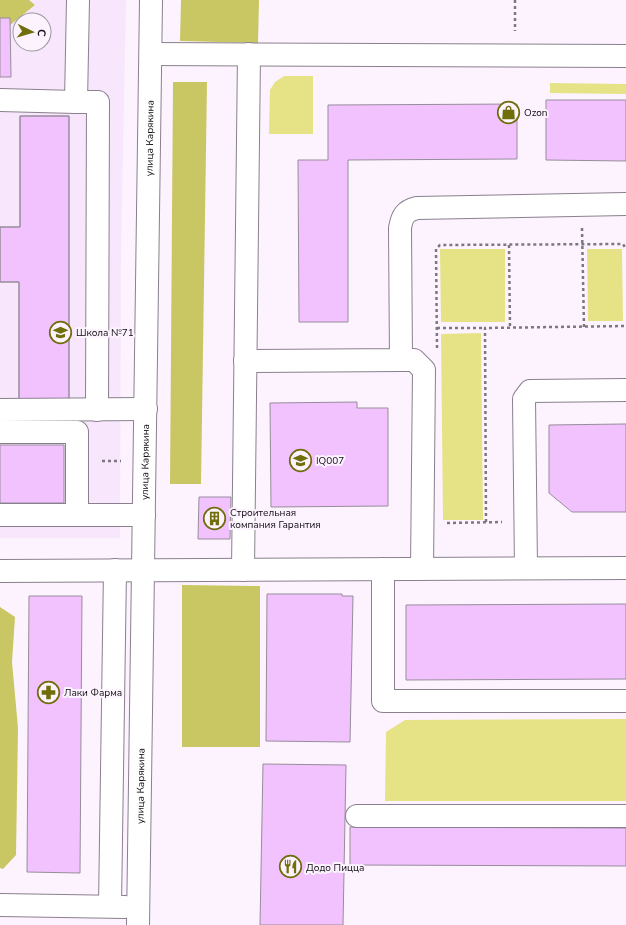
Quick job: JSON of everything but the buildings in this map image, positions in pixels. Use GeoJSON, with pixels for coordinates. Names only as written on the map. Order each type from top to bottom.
{"type":"FeatureCollection","features":[{"type":"Feature","properties":{"kind":"street"},"geometry":{"type":"LineString","coordinates":[[76,102],[78,0]]}},
{"type":"Feature","properties":{"kind":"street","name":"улица Карякина"},"geometry":{"type":"LineString","coordinates":[[138,916],[152,0]]}},
{"type":"Feature","properties":{"kind":"street"},"geometry":{"type":"LineString","coordinates":[[151,54],[626,56]]}},
{"type":"Feature","properties":{"kind":"street"},"geometry":{"type":"LineString","coordinates":[[243,570],[249,54]]}},
{"type":"Feature","properties":{"kind":"street"},"geometry":{"type":"LineString","coordinates":[[0,100],[98,102],[97,410]]}},
{"type":"Feature","properties":{"kind":"street"},"geometry":{"type":"LineString","coordinates":[[401,360],[400,228],[402,217],[409,210],[417,208],[626,204]]}},
{"type":"Feature","properties":{"kind":"street"},"geometry":{"type":"LineString","coordinates":[[245,361],[414,360],[424,370],[422,569]]}},
{"type":"Feature","properties":{"kind":"street"},"geometry":{"type":"LineString","coordinates":[[526,568],[524,399],[530,391],[626,390]]}},
{"type":"Feature","properties":{"kind":"street"},"geometry":{"type":"LineString","coordinates":[[0,410],[146,409]]}},
{"type":"Feature","properties":{"kind":"street"},"geometry":{"type":"LineString","coordinates":[[0,432],[77,432],[76,515]]}},
{"type":"Feature","properties":{"kind":"street"},"geometry":{"type":"LineString","coordinates":[[0,515],[144,515]]}},
{"type":"Feature","properties":{"kind":"street"},"geometry":{"type":"LineString","coordinates":[[0,571],[626,568]]}},
{"type":"Feature","properties":{"kind":"street"},"geometry":{"type":"LineString","coordinates":[[383,569],[383,701],[626,701]]}},
{"type":"Feature","properties":{"kind":"street"},"geometry":{"type":"LineString","coordinates":[[110,906],[116,570]]}},
{"type":"Feature","properties":{"kind":"street"},"geometry":{"type":"LineString","coordinates":[[357,816],[626,816]]}},
{"type":"Feature","properties":{"kind":"street"},"geometry":{"type":"LineString","coordinates":[[0,905],[110,906],[138,916]]}},
{"type":"Feature","properties":{"kind":"path"},"geometry":{"type":"LineString","coordinates":[[582,205],[584,327]]}},
{"type":"Feature","properties":{"kind":"path"},"geometry":{"type":"LineString","coordinates":[[437,352],[436,249],[440,245],[623,244],[626,249]]}},
{"type":"Feature","properties":{"kind":"path"},"geometry":{"type":"LineString","coordinates":[[509,245],[510,327]]}},
{"type":"Feature","properties":{"kind":"path"},"geometry":{"type":"LineString","coordinates":[[437,328],[485,328]]}},
{"type":"Feature","properties":{"kind":"path"},"geometry":{"type":"LineString","coordinates":[[423,524],[525,521]]}},
{"type":"Feature","properties":{"kind":"shaded area","name":"Школа №71"},"geometry":{"type":"Polygon","coordinates":[[[0,0],[126,0],[121,254],[120,538],[0,538],[0,0]]]}},
{"type":"Feature","properties":{"kind":"shaded area"},"geometry":{"type":"Polygon","coordinates":[[[0,0],[29,0],[35,5],[26,12],[12,12],[12,24],[4,30],[0,30],[0,0]]]}},
{"type":"Feature","properties":{"kind":"shaded area"},"geometry":{"type":"Polygon","coordinates":[[[181,0],[259,0],[258,43],[180,41],[181,0]]]}},
{"type":"Feature","properties":{"kind":"shaded area"},"geometry":{"type":"Polygon","coordinates":[[[284,76],[313,76],[313,134],[269,134],[270,90],[275,82],[284,76]]]}},
{"type":"Feature","properties":{"kind":"shaded area"},"geometry":{"type":"Polygon","coordinates":[[[173,82],[207,82],[201,484],[170,484],[173,82]]]}},
{"type":"Feature","properties":{"kind":"shaded area"},"geometry":{"type":"Polygon","coordinates":[[[550,83],[626,84],[626,94],[550,93],[550,83]]]}},
{"type":"Feature","properties":{"kind":"shaded area"},"geometry":{"type":"Polygon","coordinates":[[[440,249],[505,249],[505,322],[441,322],[440,249]]]}},
{"type":"Feature","properties":{"kind":"shaded area"},"geometry":{"type":"Polygon","coordinates":[[[587,249],[622,249],[623,321],[588,321],[587,249]]]}},
{"type":"Feature","properties":{"kind":"shaded area"},"geometry":{"type":"Polygon","coordinates":[[[481,333],[483,520],[443,520],[441,334],[481,333]]]}},
{"type":"Feature","properties":{"kind":"shaded area"},"geometry":{"type":"Polygon","coordinates":[[[182,585],[260,586],[260,747],[182,747],[182,585]]]}},
{"type":"Feature","properties":{"kind":"shaded area"},"geometry":{"type":"Polygon","coordinates":[[[0,607],[15,617],[12,662],[18,728],[16,855],[3,869],[0,868],[0,607]]]}},
{"type":"Feature","properties":{"kind":"shaded area"},"geometry":{"type":"Polygon","coordinates":[[[626,719],[626,801],[385,801],[386,732],[405,720],[626,719]]]}},
{"type":"Feature","properties":{"kind":"place","name":"Ozon"},"geometry":{"type":"Point","coordinates":[508,112]}},
{"type":"Feature","properties":{"kind":"place","name":"Школа №71"},"geometry":{"type":"Point","coordinates":[60,332]}},
{"type":"Feature","properties":{"kind":"place","name":"IQ007"},"geometry":{"type":"Point","coordinates":[301,460]}},
{"type":"Feature","properties":{"kind":"place","name":"Строительная компания Гарантия"},"geometry":{"type":"Point","coordinates":[215,518]}},
{"type":"Feature","properties":{"kind":"place","name":"Лаки Фарма"},"geometry":{"type":"Point","coordinates":[48,692]}},
{"type":"Feature","properties":{"kind":"place","name":"Додо Пицца"},"geometry":{"type":"Point","coordinates":[290,867]}}]}
